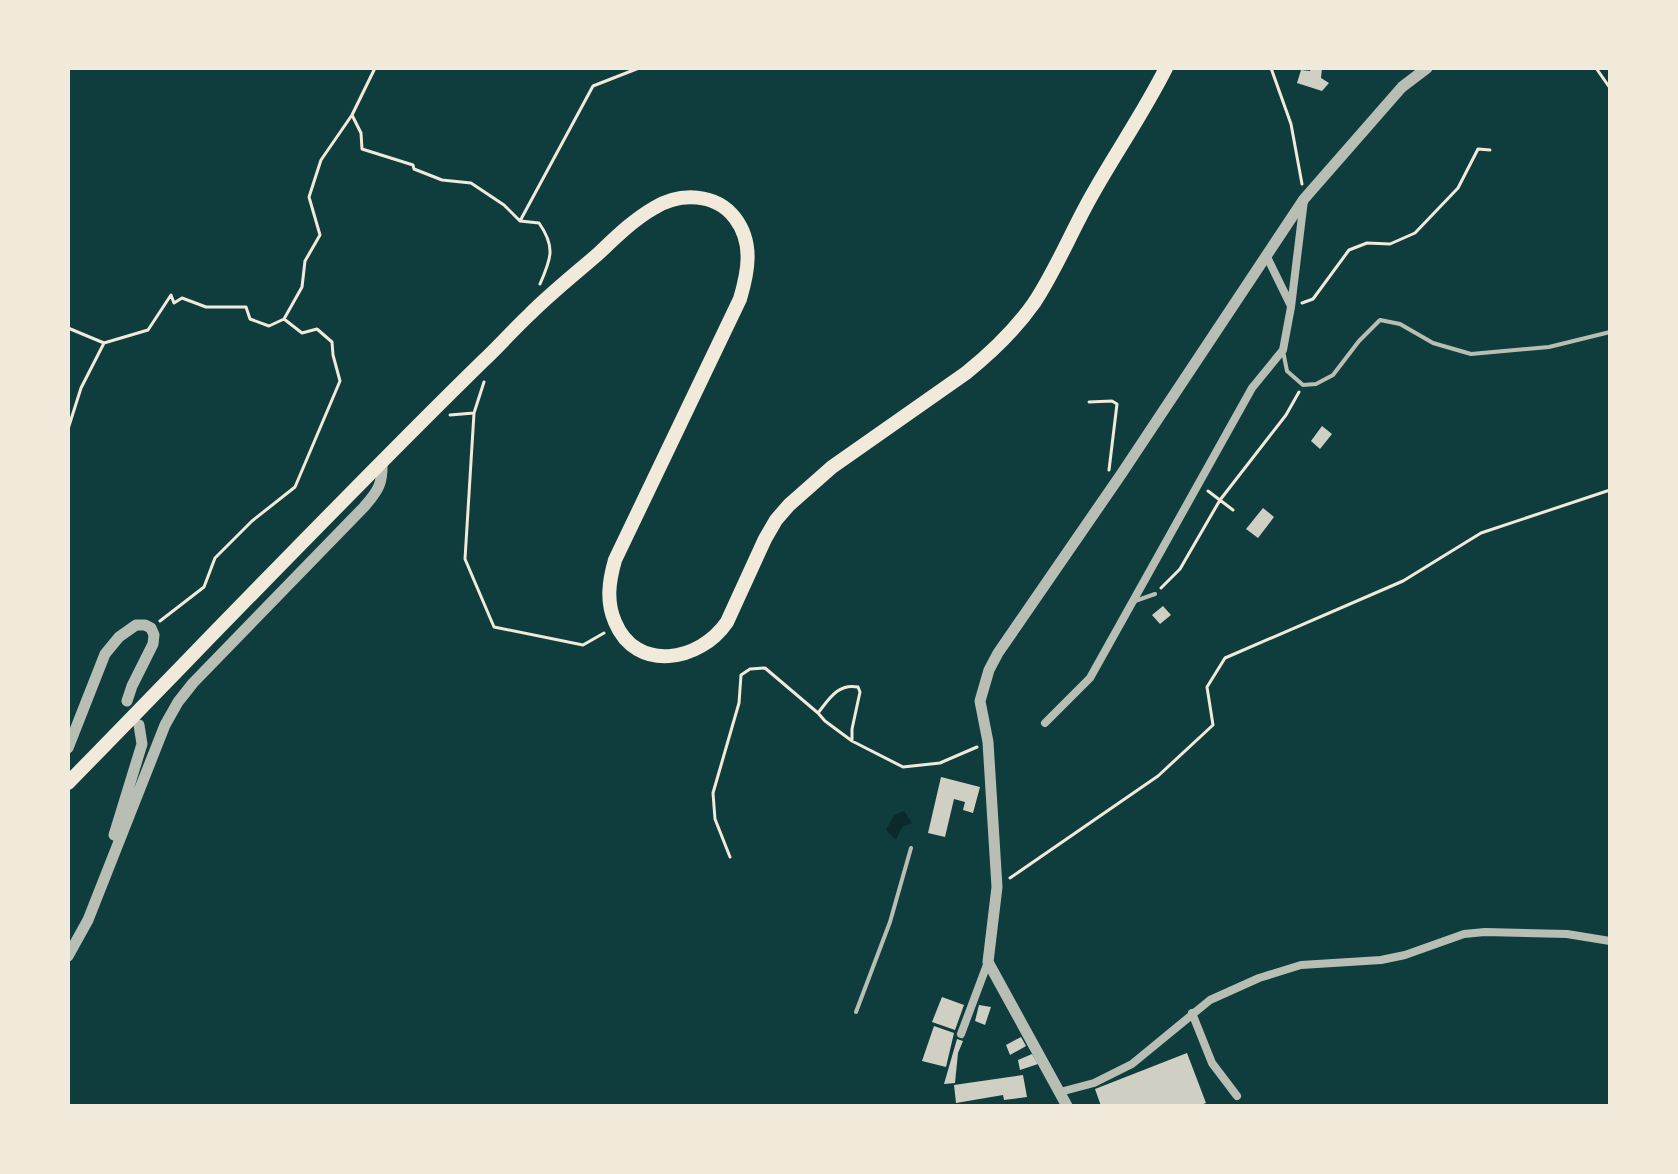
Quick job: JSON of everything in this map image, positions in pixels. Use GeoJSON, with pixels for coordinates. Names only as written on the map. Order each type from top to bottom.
{"type":"FeatureCollection","features":[{"type":"Feature","properties":{"kind":"main road"},"geometry":{"type":"LineString","coordinates":[[68,783],[382,460],[530,314],[653,208],[673,199],[689,197],[705,198],[719,204],[741,226],[748,244],[749,261],[743,290],[615,560],[609,581],[615,623],[636,647],[655,656],[680,656],[703,646],[727,622],[765,539],[789,505],[832,467],[966,373],[1018,324],[1035,302],[1092,194],[1166,68]]}},
{"type":"Feature","properties":{"kind":"street"},"geometry":{"type":"LineString","coordinates":[[961,1034],[988,962],[997,887],[988,742],[980,701],[989,670],[1304,199],[1402,87],[1427,68]]}},
{"type":"Feature","properties":{"kind":"street"},"geometry":{"type":"LineString","coordinates":[[1045,723],[1090,678],[1252,388],[1283,350],[1304,199]]}},
{"type":"Feature","properties":{"kind":"street"},"geometry":{"type":"LineString","coordinates":[[1266,255],[1291,307]]}},
{"type":"Feature","properties":{"kind":"street"},"geometry":{"type":"LineString","coordinates":[[68,956],[88,920],[165,725],[178,702],[203,672],[370,501],[383,479],[382,460]]}},
{"type":"Feature","properties":{"kind":"street"},"geometry":{"type":"LineString","coordinates":[[68,748],[105,654],[119,637],[136,625],[145,625],[151,628],[154,635],[153,644],[127,701]]}},
{"type":"Feature","properties":{"kind":"street"},"geometry":{"type":"LineString","coordinates":[[88,920],[142,744],[139,725]]}},
{"type":"Feature","properties":{"kind":"street"},"geometry":{"type":"LineString","coordinates":[[1060,1092],[1094,1083],[1132,1064],[1210,1000],[1259,978],[1301,965],[1381,960],[1405,955],[1464,934],[1485,932],[1567,934],[1610,941]]}},
{"type":"Feature","properties":{"kind":"street"},"geometry":{"type":"LineString","coordinates":[[988,962],[1067,1106]]}},
{"type":"Feature","properties":{"kind":"street"},"geometry":{"type":"LineString","coordinates":[[1192,1013],[1212,1063],[1237,1096]]}},
{"type":"Feature","properties":{"kind":"lane"},"geometry":{"type":"LineString","coordinates":[[1283,350],[1287,371],[1303,385],[1316,384],[1333,375],[1380,320],[1400,324],[1433,343],[1471,354],[1549,347],[1610,332]]}},
{"type":"Feature","properties":{"kind":"lane"},"geometry":{"type":"LineString","coordinates":[[1133,602],[1155,594]]}},
{"type":"Feature","properties":{"kind":"lane"},"geometry":{"type":"LineString","coordinates":[[856,1012],[890,922],[911,848]]}},
{"type":"Feature","properties":{"kind":"path"},"geometry":{"type":"LineString","coordinates":[[68,328],[104,343],[148,330],[171,295],[174,303],[182,298],[206,307],[246,307],[250,319],[269,326],[284,319],[302,287],[305,261],[320,235],[309,197],[321,160],[352,115],[375,68]]}},
{"type":"Feature","properties":{"kind":"path"},"geometry":{"type":"LineString","coordinates":[[520,221],[593,86],[639,68]]}},
{"type":"Feature","properties":{"kind":"path"},"geometry":{"type":"LineString","coordinates":[[1271,68],[1291,124],[1304,199]]}},
{"type":"Feature","properties":{"kind":"path"},"geometry":{"type":"LineString","coordinates":[[1596,68],[1610,88]]}},
{"type":"Feature","properties":{"kind":"path"},"geometry":{"type":"LineString","coordinates":[[352,115],[361,133],[362,149],[413,165],[414,169],[442,180],[471,183],[504,205],[520,221],[539,223],[549,237],[551,259],[541,284]]}},
{"type":"Feature","properties":{"kind":"path"},"geometry":{"type":"LineString","coordinates":[[1291,307],[1313,299],[1349,250],[1367,243],[1390,244],[1415,233],[1458,188],[1478,149],[1490,150]]}},
{"type":"Feature","properties":{"kind":"path"},"geometry":{"type":"LineString","coordinates":[[151,628],[204,587],[215,558],[252,521],[295,487],[340,381],[332,342],[317,329],[302,333],[284,319]]}},
{"type":"Feature","properties":{"kind":"path"},"geometry":{"type":"LineString","coordinates":[[68,429],[81,388],[104,343]]}},
{"type":"Feature","properties":{"kind":"path"},"geometry":{"type":"LineString","coordinates":[[486,359],[487,370],[474,413],[465,559],[494,627],[583,645],[603,635],[615,623]]}},
{"type":"Feature","properties":{"kind":"path"},"geometry":{"type":"LineString","coordinates":[[1155,594],[1180,569],[1220,500],[1286,415],[1303,385]]}},
{"type":"Feature","properties":{"kind":"path"},"geometry":{"type":"LineString","coordinates":[[1089,402],[1112,401],[1117,404],[1109,477],[1115,483]]}},
{"type":"Feature","properties":{"kind":"path"},"geometry":{"type":"LineString","coordinates":[[1199,484],[1233,510]]}},
{"type":"Feature","properties":{"kind":"path"},"geometry":{"type":"LineString","coordinates":[[997,887],[1158,776],[1213,725],[1207,687],[1225,658],[1403,581],[1481,533],[1610,490]]}},
{"type":"Feature","properties":{"kind":"path"},"geometry":{"type":"LineString","coordinates":[[730,857],[715,819],[713,793],[739,703],[741,675],[750,669],[765,668],[852,741],[903,767],[940,763],[988,742]]}},
{"type":"Feature","properties":{"kind":"path"},"geometry":{"type":"LineString","coordinates":[[818,713],[835,691],[848,685],[858,687],[860,692],[852,741]]}},
{"type":"Feature","properties":{"kind":"water"},"geometry":{"type":"Polygon","coordinates":[[[904,811],[912,823],[902,827],[896,840],[886,830],[894,815],[904,811]]]}},
{"type":"Feature","properties":{"kind":"building"},"geometry":{"type":"Polygon","coordinates":[[[1311,68],[1322,68],[1321,78],[1329,83],[1322,91],[1297,83],[1301,70],[1310,71],[1311,68]]]}},
{"type":"Feature","properties":{"kind":"building"},"geometry":{"type":"Polygon","coordinates":[[[1322,426],[1332,434],[1320,449],[1311,441],[1322,426]]]}},
{"type":"Feature","properties":{"kind":"building"},"geometry":{"type":"Polygon","coordinates":[[[1263,508],[1274,517],[1258,538],[1246,529],[1263,508]]]}},
{"type":"Feature","properties":{"kind":"building"},"geometry":{"type":"Polygon","coordinates":[[[1163,606],[1171,615],[1160,624],[1152,615],[1163,606]]]}},
{"type":"Feature","properties":{"kind":"building"},"geometry":{"type":"Polygon","coordinates":[[[941,777],[980,787],[973,813],[963,810],[965,802],[954,799],[945,837],[928,833],[941,777]]]}},
{"type":"Feature","properties":{"kind":"building"},"geometry":{"type":"Polygon","coordinates":[[[942,997],[964,1005],[955,1030],[932,1022],[942,997]]]}},
{"type":"Feature","properties":{"kind":"building"},"geometry":{"type":"Polygon","coordinates":[[[979,1005],[991,1007],[985,1025],[975,1021],[979,1005]]]}},
{"type":"Feature","properties":{"kind":"building"},"geometry":{"type":"Polygon","coordinates":[[[934,1026],[954,1033],[946,1067],[922,1061],[934,1026]]]}},
{"type":"Feature","properties":{"kind":"building"},"geometry":{"type":"Polygon","coordinates":[[[1021,1037],[1026,1046],[1010,1055],[1006,1045],[1021,1037]]]}},
{"type":"Feature","properties":{"kind":"building"},"geometry":{"type":"Polygon","coordinates":[[[957,1039],[963,1041],[958,1053],[955,1083],[944,1084],[957,1039]]]}},
{"type":"Feature","properties":{"kind":"building"},"geometry":{"type":"Polygon","coordinates":[[[1187,1053],[1206,1103],[1198,1106],[1101,1106],[1095,1089],[1187,1053]]]}},
{"type":"Feature","properties":{"kind":"building"},"geometry":{"type":"Polygon","coordinates":[[[1032,1054],[1038,1064],[1020,1070],[1018,1060],[1032,1054]]]}},
{"type":"Feature","properties":{"kind":"building"},"geometry":{"type":"Polygon","coordinates":[[[1023,1075],[1027,1097],[1004,1100],[1003,1095],[956,1103],[954,1085],[1023,1075]]]}}]}
